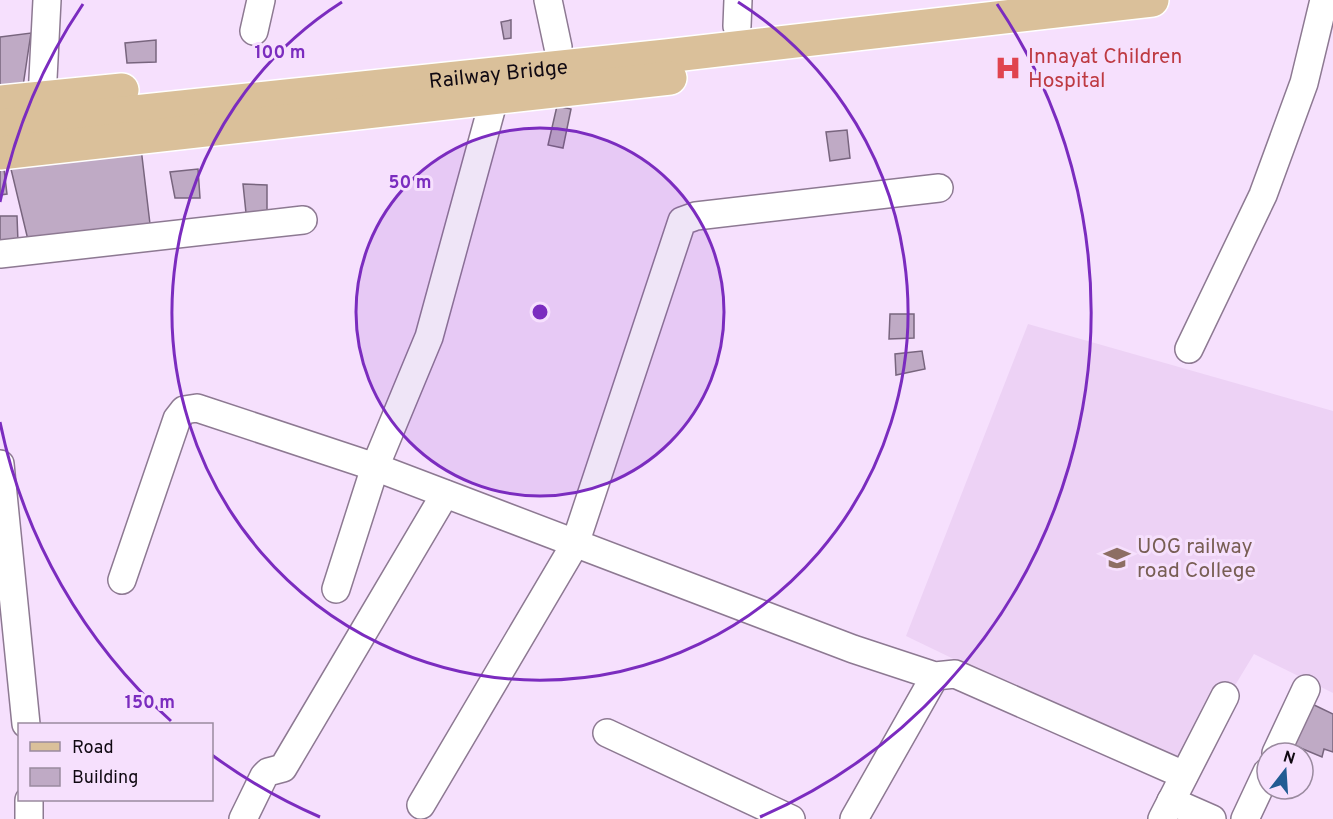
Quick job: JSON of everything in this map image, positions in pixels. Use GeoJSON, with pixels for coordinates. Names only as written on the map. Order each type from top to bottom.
{"type":"FeatureCollection","features":[{"type":"Feature","properties":{"kind":"main road"},"geometry":{"type":"LineString","coordinates":[[0,102],[558,47],[738,13],[923,7],[977,9],[1152,0]]}},
{"type":"Feature","properties":{"kind":"main road"},"geometry":{"type":"LineString","coordinates":[[0,153],[849,58],[931,45],[968,36],[977,9]]}},
{"type":"Feature","properties":{"kind":"main road","name":"Railway Bridge"},"geometry":{"type":"LineString","coordinates":[[0,126],[655,57],[977,9]]}},
{"type":"Feature","properties":{"kind":"street"},"geometry":{"type":"LineString","coordinates":[[42,98],[47,0]]}},
{"type":"Feature","properties":{"kind":"street"},"geometry":{"type":"LineString","coordinates":[[254,31],[261,0]]}},
{"type":"Feature","properties":{"kind":"street"},"geometry":{"type":"LineString","coordinates":[[548,0],[558,47]]}},
{"type":"Feature","properties":{"kind":"street"},"geometry":{"type":"LineString","coordinates":[[1189,349],[1263,195],[1304,83],[1324,0]]}},
{"type":"Feature","properties":{"kind":"street"},"geometry":{"type":"LineString","coordinates":[[336,589],[375,467],[429,337],[494,99]]}},
{"type":"Feature","properties":{"kind":"street"},"geometry":{"type":"LineString","coordinates":[[421,805],[575,544],[682,221],[696,216],[939,188]]}},
{"type":"Feature","properties":{"kind":"street"},"geometry":{"type":"LineString","coordinates":[[0,254],[303,220]]}},
{"type":"Feature","properties":{"kind":"street"},"geometry":{"type":"LineString","coordinates":[[122,580],[177,419],[184,410],[197,408],[375,467],[853,649],[935,676],[955,674],[1184,775]]}},
{"type":"Feature","properties":{"kind":"street"},"geometry":{"type":"LineString","coordinates":[[0,464],[26,723]]}},
{"type":"Feature","properties":{"kind":"street"},"geometry":{"type":"LineString","coordinates":[[243,819],[264,776],[268,772],[283,768],[445,494]]}},
{"type":"Feature","properties":{"kind":"street"},"geometry":{"type":"LineString","coordinates":[[854,819],[935,676]]}},
{"type":"Feature","properties":{"kind":"street"},"geometry":{"type":"LineString","coordinates":[[1282,741],[1306,689]]}},
{"type":"Feature","properties":{"kind":"street"},"geometry":{"type":"LineString","coordinates":[[1212,819],[1167,810],[1226,696]]}},
{"type":"Feature","properties":{"kind":"street"},"geometry":{"type":"LineString","coordinates":[[607,733],[791,819]]}},
{"type":"Feature","properties":{"kind":"street"},"geometry":{"type":"LineString","coordinates":[[1245,819],[1255,798]]}},
{"type":"Feature","properties":{"kind":"street"},"geometry":{"type":"LineString","coordinates":[[29,801],[29,819]]}},
{"type":"Feature","properties":{"kind":"shaded area","name":"UOG railway road College"},"geometry":{"type":"Polygon","coordinates":[[[1028,324],[1333,411],[1333,693],[1254,654],[1184,770],[906,636],[1028,324]]]}},
{"type":"Feature","properties":{"kind":"building"},"geometry":{"type":"Polygon","coordinates":[[[511,20],[511,38],[504,39],[501,22],[511,20]]]}},
{"type":"Feature","properties":{"kind":"building"},"geometry":{"type":"Polygon","coordinates":[[[31,33],[23,86],[0,87],[0,37],[31,33]]]}},
{"type":"Feature","properties":{"kind":"building"},"geometry":{"type":"Polygon","coordinates":[[[156,40],[156,62],[127,63],[125,43],[156,40]]]}},
{"type":"Feature","properties":{"kind":"building"},"geometry":{"type":"Polygon","coordinates":[[[557,106],[571,109],[563,148],[548,145],[557,106]]]}},
{"type":"Feature","properties":{"kind":"building"},"geometry":{"type":"Polygon","coordinates":[[[847,130],[850,158],[830,161],[826,132],[847,130]]]}},
{"type":"Feature","properties":{"kind":"building"},"geometry":{"type":"Polygon","coordinates":[[[141,148],[150,224],[28,240],[10,165],[141,148]]]}},
{"type":"Feature","properties":{"kind":"building"},"geometry":{"type":"Polygon","coordinates":[[[4,169],[7,194],[0,195],[0,170],[4,169]]]}},
{"type":"Feature","properties":{"kind":"building"},"geometry":{"type":"Polygon","coordinates":[[[198,169],[200,198],[175,198],[170,172],[198,169]]]}},
{"type":"Feature","properties":{"kind":"building"},"geometry":{"type":"Polygon","coordinates":[[[243,184],[267,185],[267,211],[246,213],[243,184]]]}},
{"type":"Feature","properties":{"kind":"building"},"geometry":{"type":"Polygon","coordinates":[[[0,216],[17,216],[18,242],[0,242],[0,216]]]}},
{"type":"Feature","properties":{"kind":"building"},"geometry":{"type":"Polygon","coordinates":[[[890,314],[914,314],[914,338],[889,339],[890,314]]]}},
{"type":"Feature","properties":{"kind":"building"},"geometry":{"type":"Polygon","coordinates":[[[922,351],[925,369],[896,375],[895,354],[922,351]]]}},
{"type":"Feature","properties":{"kind":"building"},"geometry":{"type":"Polygon","coordinates":[[[1310,703],[1333,714],[1333,752],[1324,749],[1322,757],[1315,754],[1315,741],[1292,741],[1310,703]]]}},
{"type":"Feature","properties":{"kind":"place","name":"Innayat Children Hospital"},"geometry":{"type":"Point","coordinates":[1008,68]}},
{"type":"Feature","properties":{"kind":"place","name":"UOG railway road College"},"geometry":{"type":"Point","coordinates":[1117,558]}}]}
